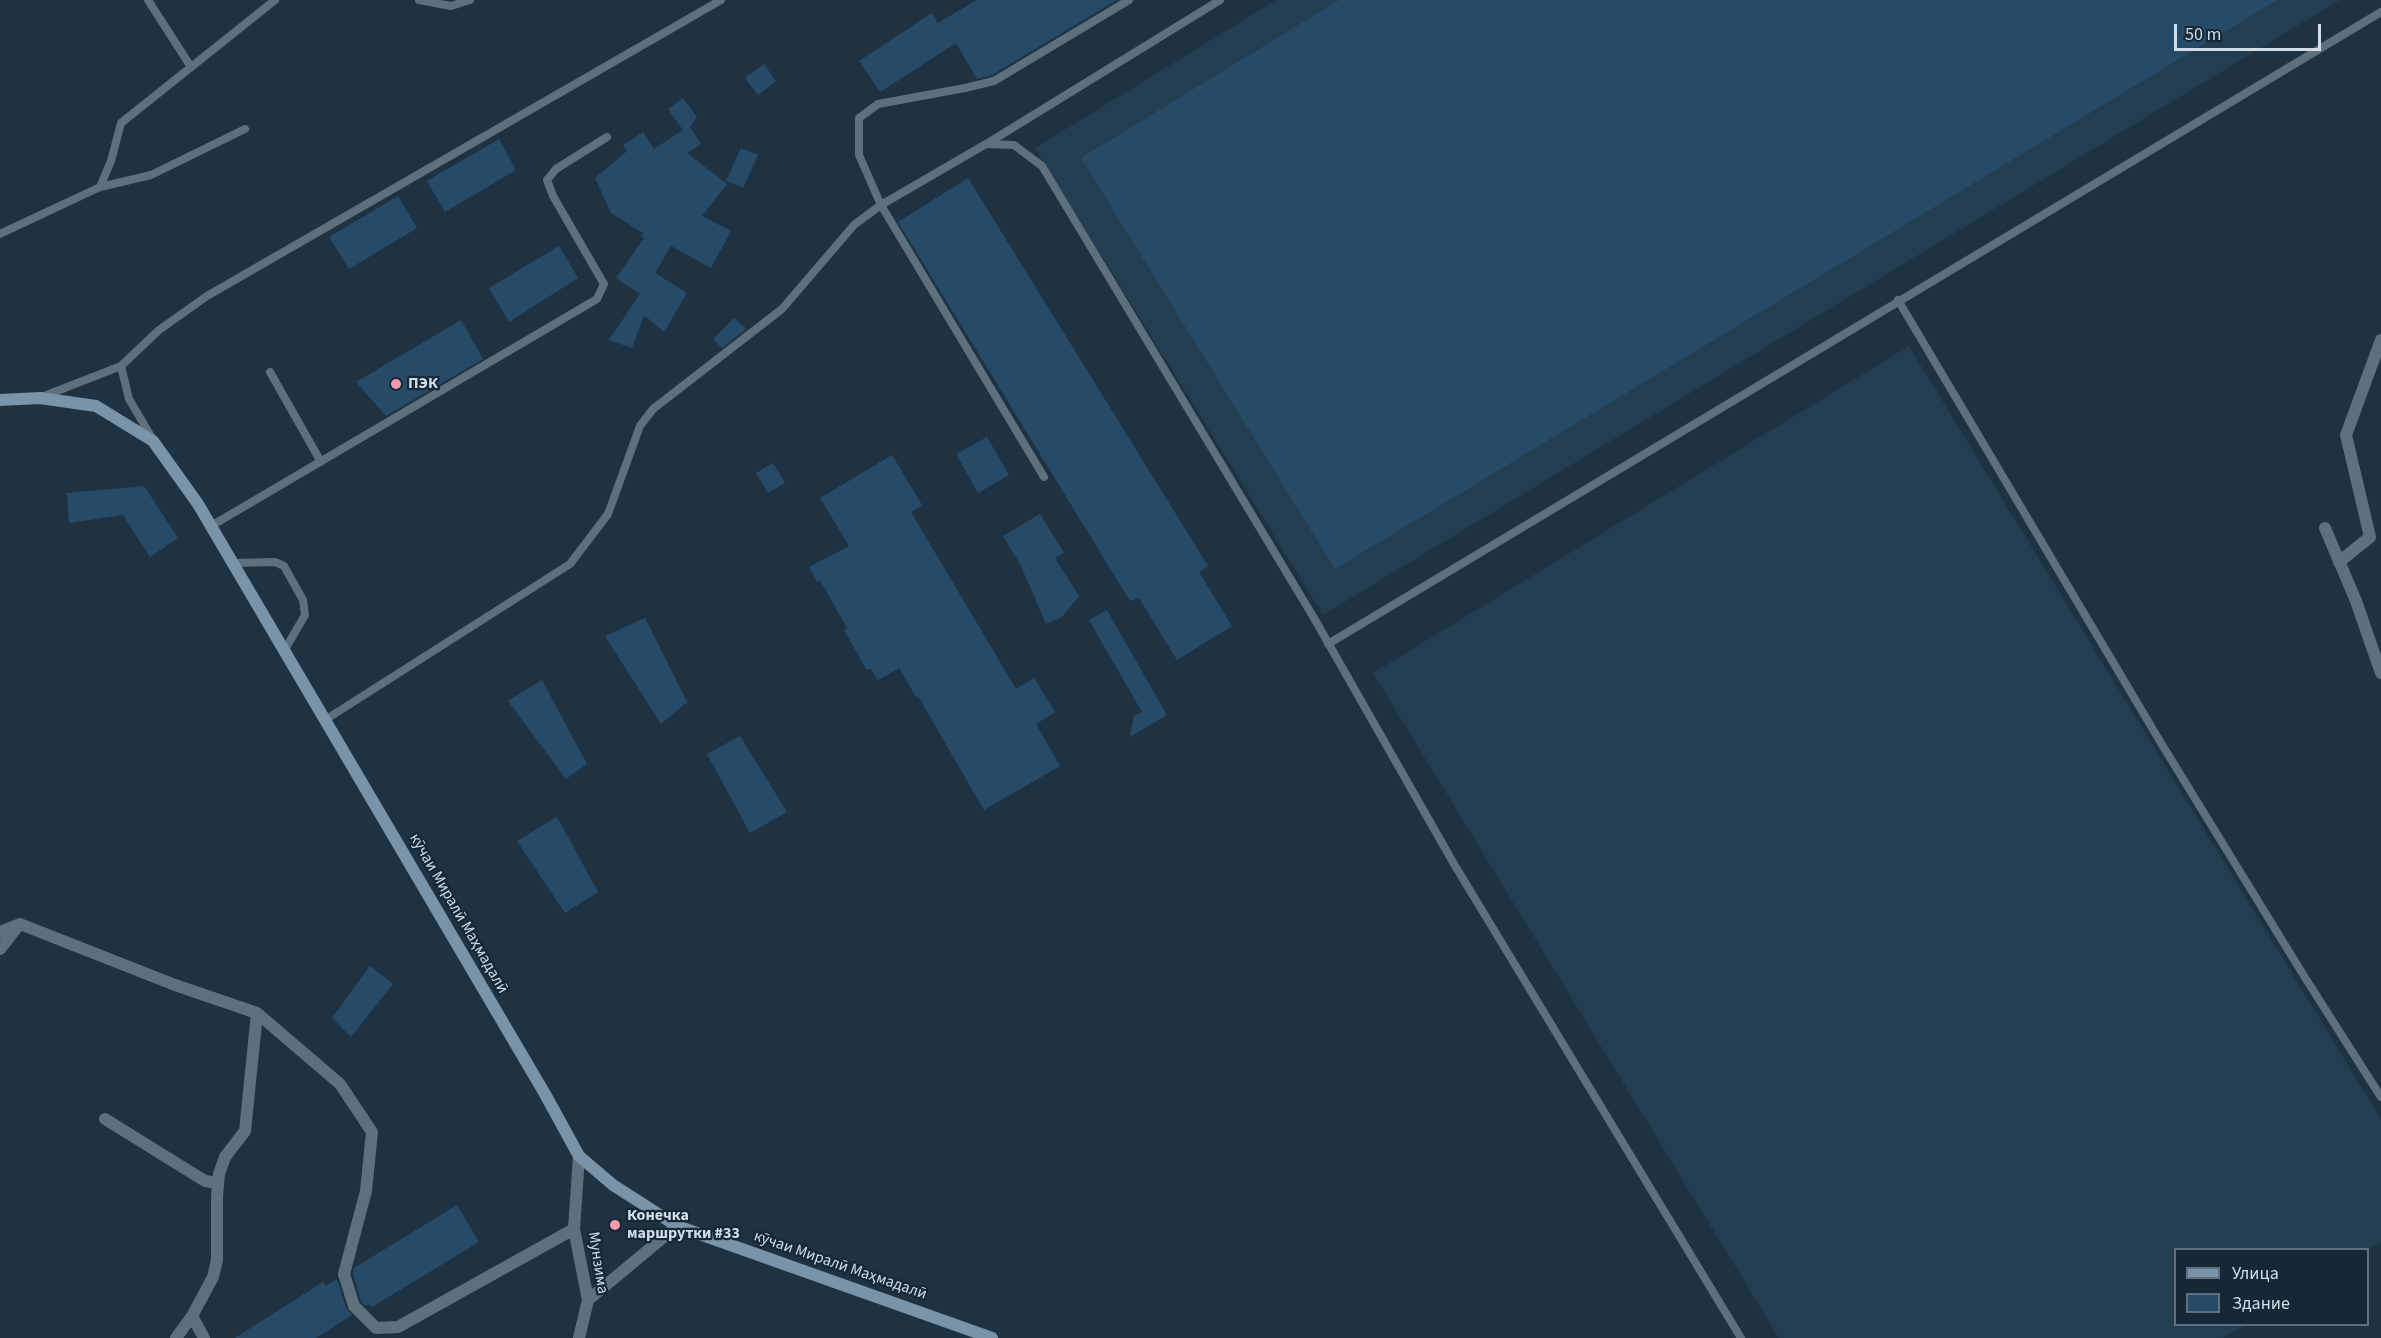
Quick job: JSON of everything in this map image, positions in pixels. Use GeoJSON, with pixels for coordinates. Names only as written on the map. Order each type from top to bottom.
{"type":"FeatureCollection","features":[{"type":"Feature","properties":{"kind":"street"},"geometry":{"type":"LineString","coordinates":[[2339,562],[2370,537],[2346,435],[2381,340]]}},
{"type":"Feature","properties":{"kind":"street","name":"кӯчаи Миралӣ Маҳмадалӣ"},"geometry":{"type":"LineString","coordinates":[[0,400],[40,398],[96,406],[153,441],[198,504],[579,1156],[613,1185],[677,1226],[992,1338]]}},
{"type":"Feature","properties":{"kind":"street"},"geometry":{"type":"LineString","coordinates":[[2325,528],[2356,601],[2381,673]]}},
{"type":"Feature","properties":{"kind":"street"},"geometry":{"type":"LineString","coordinates":[[0,932],[20,924],[175,985],[257,1013],[340,1084],[372,1132],[366,1191],[344,1274],[354,1306],[376,1328],[398,1327]]}},
{"type":"Feature","properties":{"kind":"street"},"geometry":{"type":"LineString","coordinates":[[0,949],[20,924]]}},
{"type":"Feature","properties":{"kind":"street"},"geometry":{"type":"LineString","coordinates":[[176,1338],[192,1316],[213,1277],[217,1260],[218,1184],[225,1157],[245,1131],[257,1013]]}},
{"type":"Feature","properties":{"kind":"street"},"geometry":{"type":"LineString","coordinates":[[105,1119],[205,1181],[218,1184]]}},
{"type":"Feature","properties":{"kind":"street","name":"Мунзима"},"geometry":{"type":"LineString","coordinates":[[579,1156],[574,1229],[588,1300],[579,1338]]}},
{"type":"Feature","properties":{"kind":"street"},"geometry":{"type":"LineString","coordinates":[[588,1300],[677,1226]]}},
{"type":"Feature","properties":{"kind":"street"},"geometry":{"type":"LineString","coordinates":[[381,1338],[574,1229]]}},
{"type":"Feature","properties":{"kind":"street"},"geometry":{"type":"LineString","coordinates":[[192,1316],[204,1338]]}},
{"type":"Feature","properties":{"kind":"lane"},"geometry":{"type":"LineString","coordinates":[[148,0],[190,67]]}},
{"type":"Feature","properties":{"kind":"lane"},"geometry":{"type":"LineString","coordinates":[[100,187],[111,161],[121,123],[275,0]]}},
{"type":"Feature","properties":{"kind":"lane"},"geometry":{"type":"LineString","coordinates":[[419,0],[451,6],[470,0]]}},
{"type":"Feature","properties":{"kind":"lane"},"geometry":{"type":"LineString","coordinates":[[40,398],[121,366],[159,330],[207,296],[721,0]]}},
{"type":"Feature","properties":{"kind":"lane"},"geometry":{"type":"LineString","coordinates":[[1044,477],[881,205],[859,155],[859,118],[878,104],[994,81],[1128,0]]}},
{"type":"Feature","properties":{"kind":"lane"},"geometry":{"type":"LineString","coordinates":[[325,720],[570,564],[608,514],[640,426],[652,409],[782,309],[854,225],[881,205],[986,144],[1220,0]]}},
{"type":"Feature","properties":{"kind":"lane"},"geometry":{"type":"LineString","coordinates":[[1328,644],[2381,12]]}},
{"type":"Feature","properties":{"kind":"lane"},"geometry":{"type":"LineString","coordinates":[[0,234],[100,187],[151,175],[245,129]]}},
{"type":"Feature","properties":{"kind":"lane"},"geometry":{"type":"LineString","coordinates":[[211,526],[597,299],[604,284],[553,196],[547,180],[556,169],[607,137]]}},
{"type":"Feature","properties":{"kind":"lane"},"geometry":{"type":"LineString","coordinates":[[986,144],[1014,144],[1042,166],[1328,644],[1455,864],[1741,1338]]}},
{"type":"Feature","properties":{"kind":"lane"},"geometry":{"type":"LineString","coordinates":[[1898,300],[2162,743],[2304,976],[2381,1097]]}},
{"type":"Feature","properties":{"kind":"lane"},"geometry":{"type":"LineString","coordinates":[[121,366],[129,399],[153,441]]}},
{"type":"Feature","properties":{"kind":"lane"},"geometry":{"type":"LineString","coordinates":[[270,372],[321,462]]}},
{"type":"Feature","properties":{"kind":"lane"},"geometry":{"type":"LineString","coordinates":[[233,563],[275,562],[284,566],[303,600],[305,615],[284,651]]}},
{"type":"Feature","properties":{"kind":"shaded area"},"geometry":{"type":"Polygon","coordinates":[[[1276,0],[2340,0],[1323,615],[1035,148],[1276,0]]]}},
{"type":"Feature","properties":{"kind":"shaded area"},"geometry":{"type":"Polygon","coordinates":[[[1909,346],[2381,1119],[2381,1242],[2369,1249],[2174,1248],[2174,1326],[2244,1326],[2223,1338],[1779,1338],[1373,673],[1909,346]]]}},
{"type":"Feature","properties":{"kind":"building"},"geometry":{"type":"Polygon","coordinates":[[[977,0],[1117,0],[992,75],[977,79],[956,43],[880,92],[859,61],[932,13],[938,23],[977,0]]]}},
{"type":"Feature","properties":{"kind":"building"},"geometry":{"type":"Polygon","coordinates":[[[1339,0],[2277,0],[1335,569],[1081,158],[1339,0]]]}},
{"type":"Feature","properties":{"kind":"building"},"geometry":{"type":"Polygon","coordinates":[[[764,64],[776,81],[758,95],[745,78],[764,64]]]}},
{"type":"Feature","properties":{"kind":"building"},"geometry":{"type":"Polygon","coordinates":[[[683,98],[697,117],[690,127],[701,144],[687,153],[727,184],[702,216],[731,231],[711,268],[671,246],[655,273],[687,293],[664,332],[644,315],[632,348],[609,340],[640,294],[616,278],[644,238],[641,236],[643,233],[611,213],[595,178],[627,151],[623,145],[643,132],[654,149],[683,130],[668,109],[683,98]]]}},
{"type":"Feature","properties":{"kind":"building"},"geometry":{"type":"Polygon","coordinates":[[[499,139],[516,170],[445,212],[427,181],[499,139]]]}},
{"type":"Feature","properties":{"kind":"building"},"geometry":{"type":"Polygon","coordinates":[[[741,148],[758,155],[743,188],[726,181],[741,148]]]}},
{"type":"Feature","properties":{"kind":"building"},"geometry":{"type":"Polygon","coordinates":[[[968,178],[1208,566],[1199,572],[1232,626],[1177,660],[1139,598],[1130,601],[898,222],[968,178]]]}},
{"type":"Feature","properties":{"kind":"building"},"geometry":{"type":"Polygon","coordinates":[[[398,196],[417,228],[349,269],[329,237],[398,196]]]}},
{"type":"Feature","properties":{"kind":"building"},"geometry":{"type":"Polygon","coordinates":[[[559,246],[578,278],[509,322],[489,288],[559,246]]]}},
{"type":"Feature","properties":{"kind":"building"},"geometry":{"type":"Polygon","coordinates":[[[734,318],[746,329],[722,348],[713,339],[734,318]]]}},
{"type":"Feature","properties":{"kind":"building"},"geometry":{"type":"Polygon","coordinates":[[[461,320],[483,359],[386,416],[356,382],[461,320]]]}},
{"type":"Feature","properties":{"kind":"building"},"geometry":{"type":"Polygon","coordinates":[[[987,437],[1009,475],[978,493],[956,454],[987,437]]]}},
{"type":"Feature","properties":{"kind":"building"},"geometry":{"type":"Polygon","coordinates":[[[892,455],[922,505],[911,512],[1016,689],[1034,678],[1055,712],[1036,724],[1060,766],[984,810],[918,696],[916,697],[899,668],[878,680],[871,669],[866,669],[844,630],[847,628],[820,580],[817,582],[809,567],[849,546],[820,498],[892,455]]]}},
{"type":"Feature","properties":{"kind":"building"},"geometry":{"type":"Polygon","coordinates":[[[773,463],[785,483],[768,493],[756,473],[773,463]]]}},
{"type":"Feature","properties":{"kind":"building"},"geometry":{"type":"Polygon","coordinates":[[[144,486],[178,538],[150,557],[123,515],[69,523],[67,493],[144,486]]]}},
{"type":"Feature","properties":{"kind":"building"},"geometry":{"type":"Polygon","coordinates":[[[1040,514],[1064,553],[1055,558],[1079,596],[1062,617],[1046,624],[1020,564],[1003,536],[1040,514]]]}},
{"type":"Feature","properties":{"kind":"building"},"geometry":{"type":"Polygon","coordinates":[[[1107,610],[1167,715],[1130,737],[1134,716],[1142,712],[1089,620],[1107,610]]]}},
{"type":"Feature","properties":{"kind":"building"},"geometry":{"type":"Polygon","coordinates":[[[645,618],[687,702],[661,724],[605,636],[645,618]]]}},
{"type":"Feature","properties":{"kind":"building"},"geometry":{"type":"Polygon","coordinates":[[[542,680],[587,764],[566,779],[508,701],[542,680]]]}},
{"type":"Feature","properties":{"kind":"building"},"geometry":{"type":"Polygon","coordinates":[[[740,736],[787,812],[750,833],[707,754],[740,736]]]}},
{"type":"Feature","properties":{"kind":"building"},"geometry":{"type":"Polygon","coordinates":[[[557,817],[598,892],[565,913],[517,841],[557,817]]]}},
{"type":"Feature","properties":{"kind":"building"},"geometry":{"type":"Polygon","coordinates":[[[370,966],[393,984],[351,1037],[332,1018],[370,966]]]}},
{"type":"Feature","properties":{"kind":"building"},"geometry":{"type":"Polygon","coordinates":[[[457,1205],[479,1242],[372,1307],[370,1304],[366,1306],[361,1302],[353,1274],[354,1268],[457,1205]]]}},
{"type":"Feature","properties":{"kind":"building"},"geometry":{"type":"Polygon","coordinates":[[[337,1279],[346,1308],[352,1315],[316,1338],[235,1338],[323,1282],[326,1286],[337,1279]]]}},
{"type":"Feature","properties":{"kind":"place","name":"ПЭК"},"geometry":{"type":"Point","coordinates":[396,384]}},
{"type":"Feature","properties":{"kind":"place","name":"Конечка маршрутки #33"},"geometry":{"type":"Point","coordinates":[615,1225]}}]}
